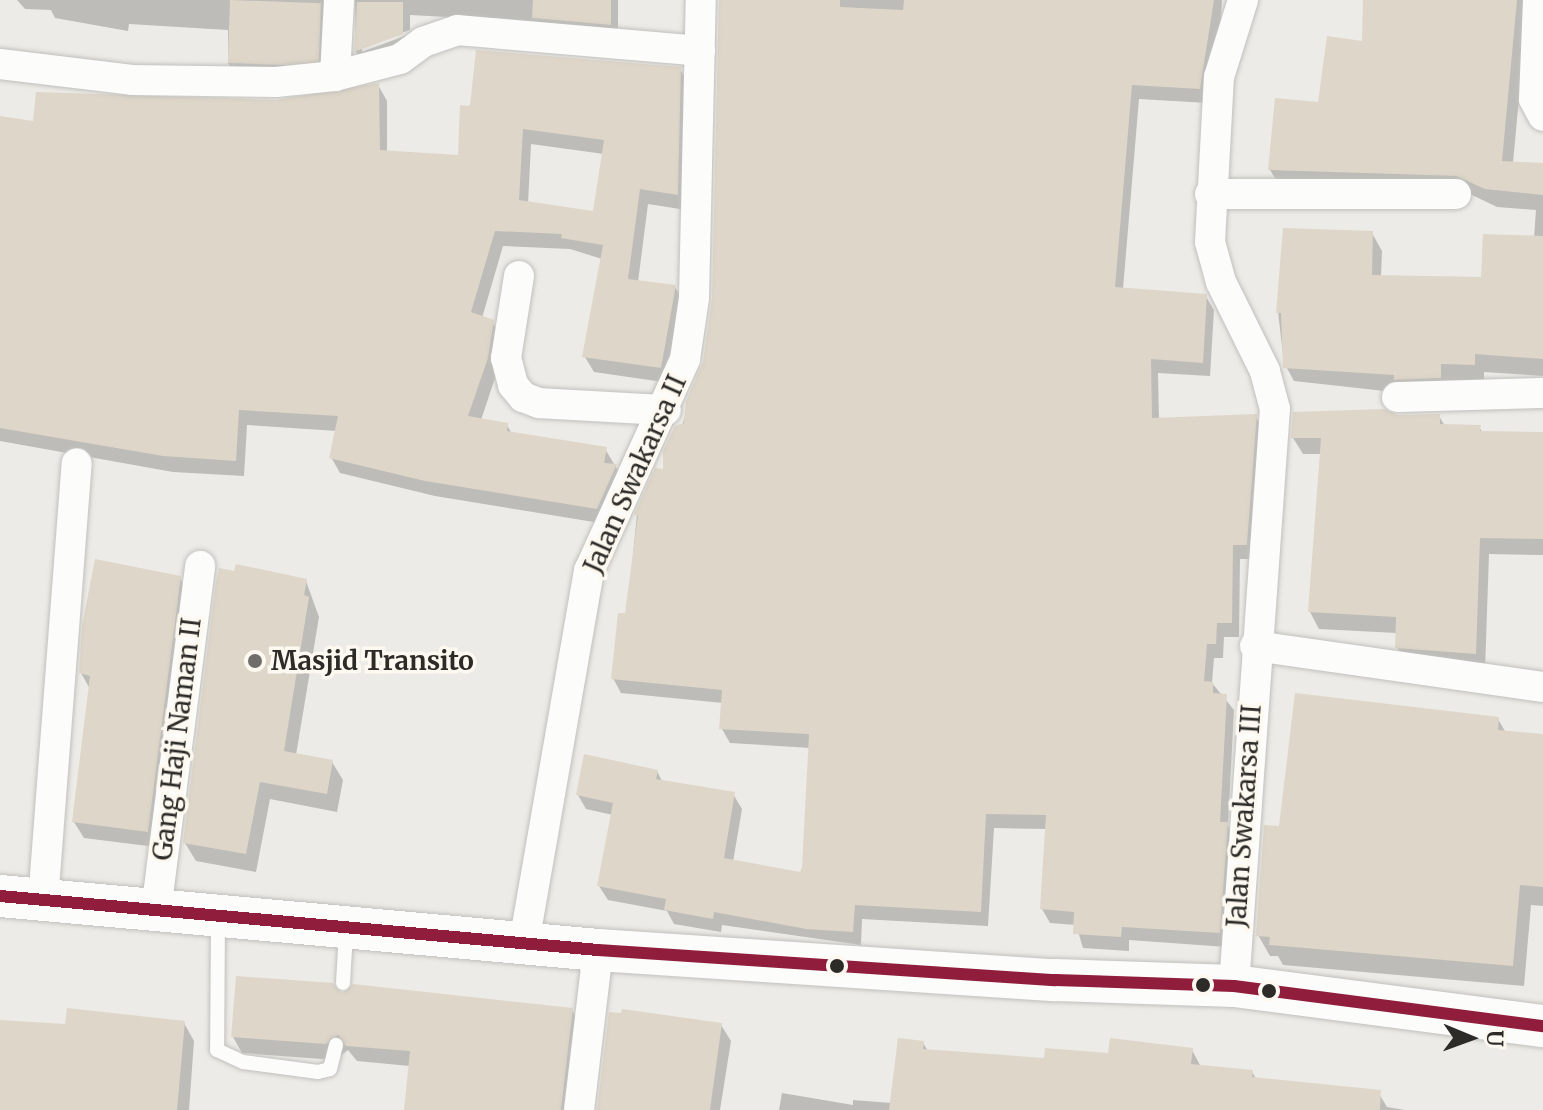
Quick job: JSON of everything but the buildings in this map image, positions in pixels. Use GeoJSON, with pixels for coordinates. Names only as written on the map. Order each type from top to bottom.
{"type":"FeatureCollection","features":[{"type":"Feature","properties":{"kind":"street"},"geometry":{"type":"LineString","coordinates":[[335,76],[339,0]]}},
{"type":"Feature","properties":{"kind":"street","name":"Jalan Swakarsa II"},"geometry":{"type":"LineString","coordinates":[[524,943],[589,571],[666,410],[685,359],[694,298],[701,0]]}},
{"type":"Feature","properties":{"kind":"street","name":"Jalan Swakarsa III"},"geometry":{"type":"LineString","coordinates":[[1234,986],[1255,646],[1275,409],[1265,371],[1221,282],[1210,242],[1210,194],[1219,77],[1243,0]]}},
{"type":"Feature","properties":{"kind":"street"},"geometry":{"type":"LineString","coordinates":[[1538,0],[1534,99],[1543,116]]}},
{"type":"Feature","properties":{"kind":"street"},"geometry":{"type":"LineString","coordinates":[[0,64],[75,76],[204,84],[335,76],[400,59],[423,42],[457,30],[700,51]]}},
{"type":"Feature","properties":{"kind":"street"},"geometry":{"type":"LineString","coordinates":[[1210,194],[1456,194]]}},
{"type":"Feature","properties":{"kind":"street"},"geometry":{"type":"LineString","coordinates":[[519,276],[506,358],[513,385],[523,397],[539,403],[666,410]]}},
{"type":"Feature","properties":{"kind":"street"},"geometry":{"type":"LineString","coordinates":[[1397,397],[1543,393]]}},
{"type":"Feature","properties":{"kind":"street"},"geometry":{"type":"LineString","coordinates":[[43,901],[77,463]]}},
{"type":"Feature","properties":{"kind":"street","name":"Gang Haji Naman II"},"geometry":{"type":"LineString","coordinates":[[156,911],[200,566]]}},
{"type":"Feature","properties":{"kind":"street"},"geometry":{"type":"LineString","coordinates":[[1255,646],[1543,687]]}},
{"type":"Feature","properties":{"kind":"street"},"geometry":{"type":"LineString","coordinates":[[0,896],[598,950],[1055,980],[1234,986],[1543,1026]]}},
{"type":"Feature","properties":{"kind":"street"},"geometry":{"type":"LineString","coordinates":[[579,1110],[598,950]]}},
{"type":"Feature","properties":{"kind":"lane"},"geometry":{"type":"LineString","coordinates":[[219,916],[217,1050],[243,1062],[318,1072],[330,1069],[336,1045]]}},
{"type":"Feature","properties":{"kind":"lane"},"geometry":{"type":"LineString","coordinates":[[343,983],[347,926]]}},
{"type":"Feature","properties":{"kind":"transit line"},"geometry":{"type":"LineString","coordinates":[[0,896],[598,950],[1055,980],[1234,986],[1543,1026]]}},
{"type":"Feature","properties":{"kind":"place","name":"Masjid Transito"},"geometry":{"type":"Point","coordinates":[255,661]}}]}
